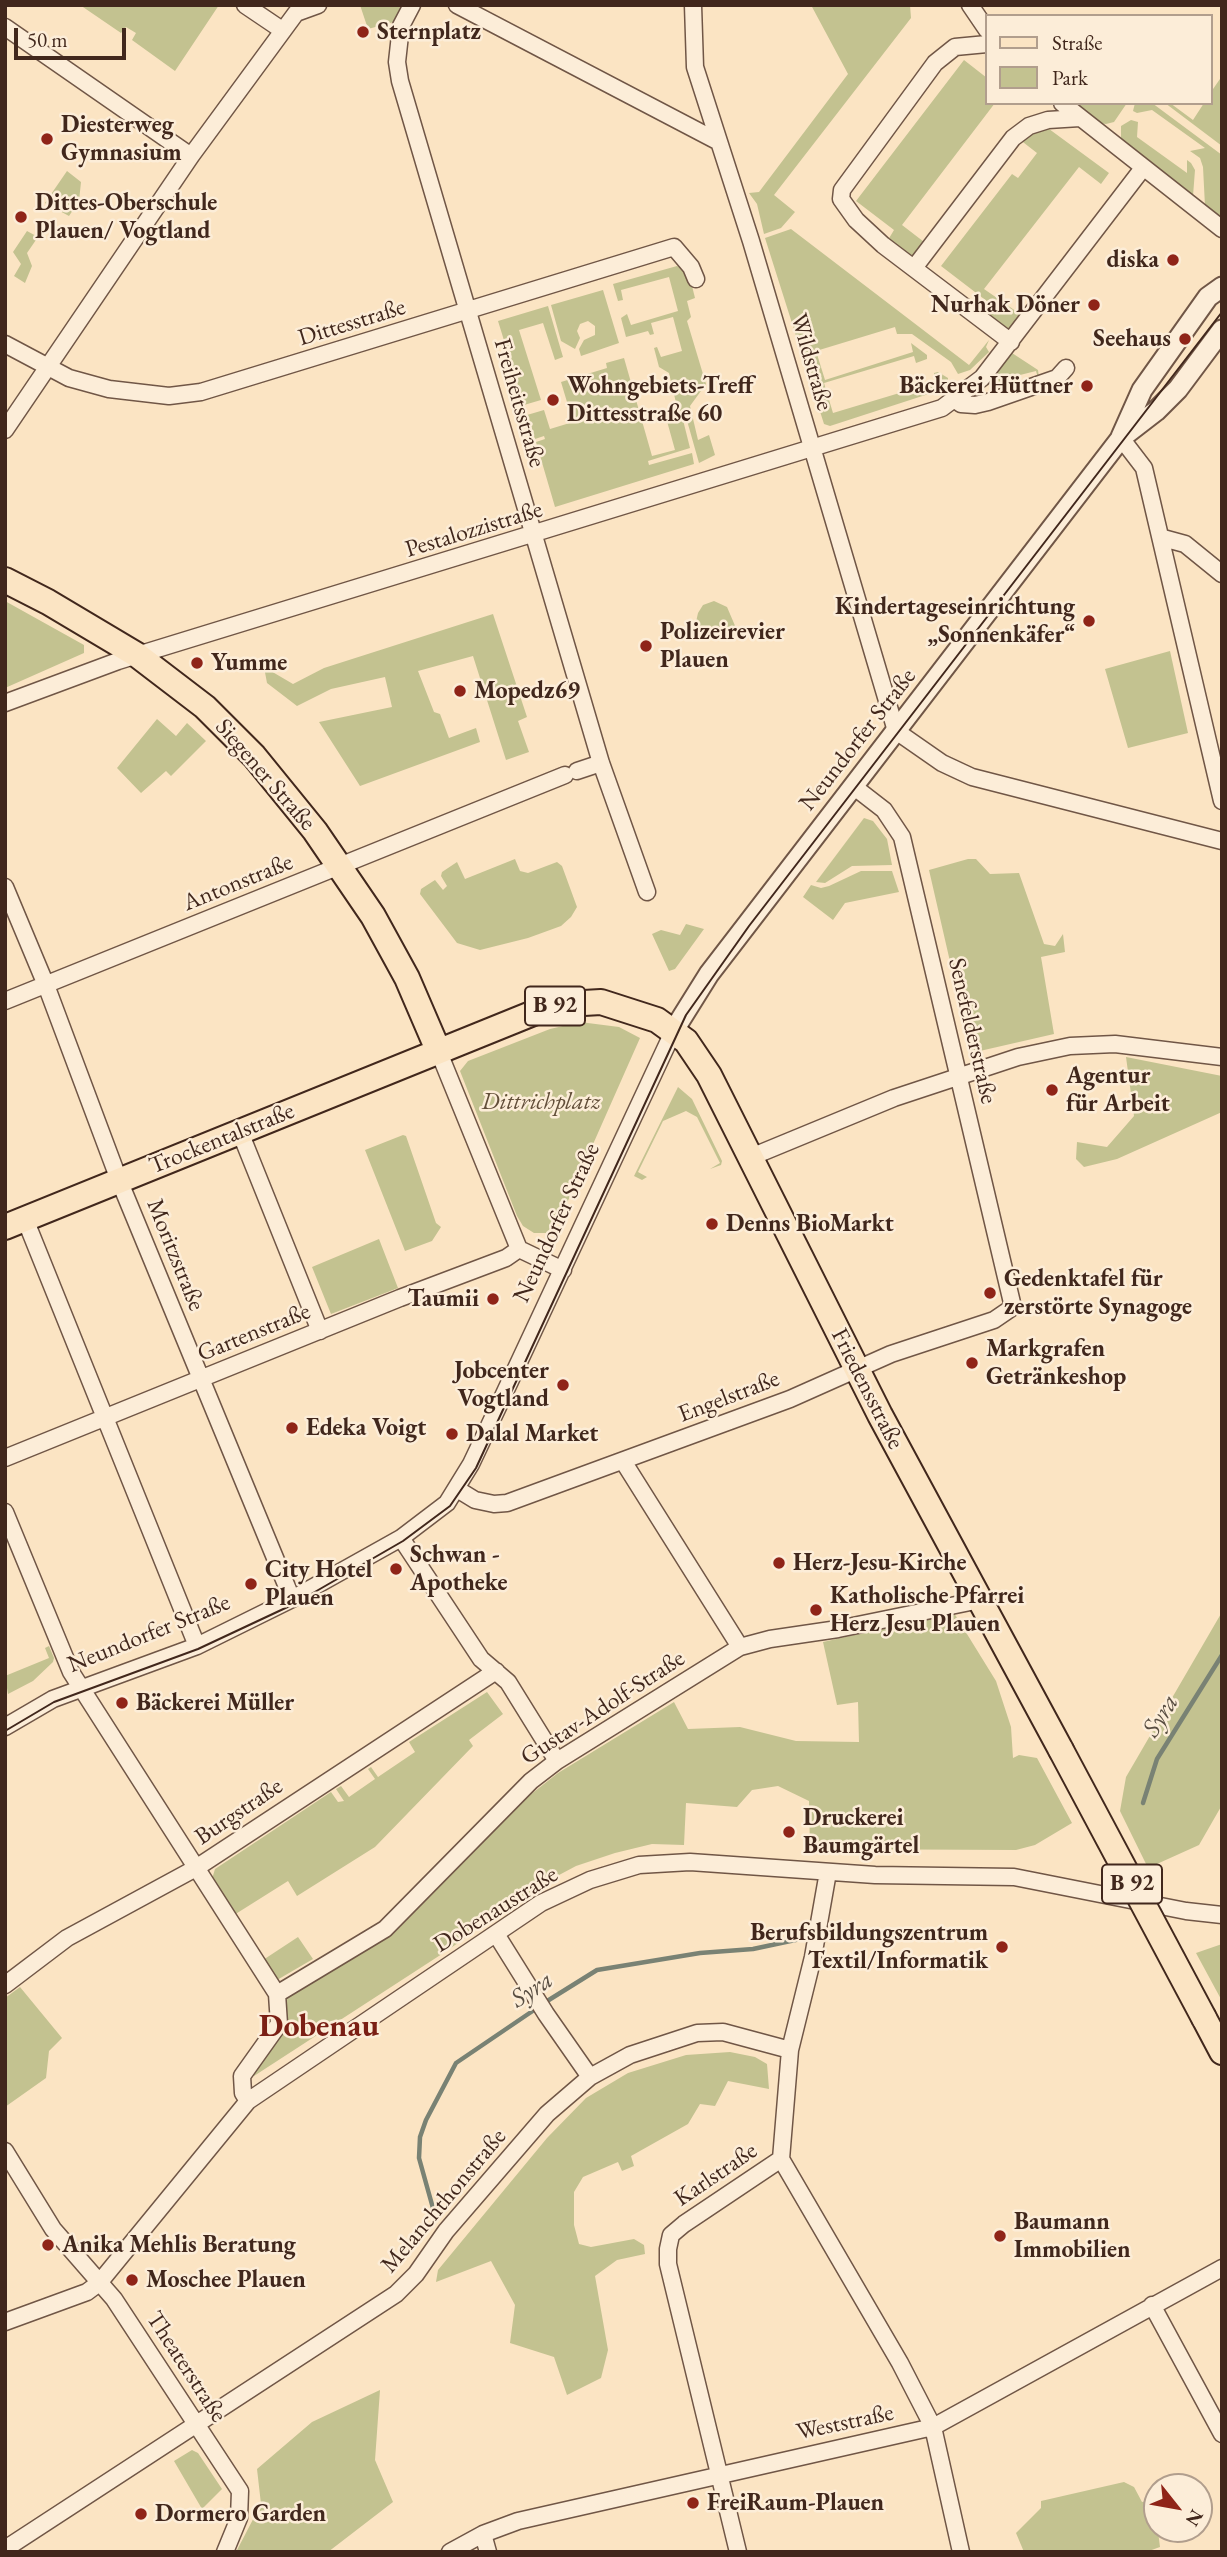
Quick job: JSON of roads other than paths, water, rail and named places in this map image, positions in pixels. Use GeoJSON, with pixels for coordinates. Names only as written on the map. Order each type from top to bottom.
{"type":"FeatureCollection","features":[{"type":"Feature","properties":{"kind":"main road","name":"Siegener Straße"},"geometry":{"type":"LineString","coordinates":[[5,580],[48,601],[137,655],[205,707],[254,756],[340,865],[389,943],[438,1050]]}},
{"type":"Feature","properties":{"kind":"main road","name":"B 92"},"geometry":{"type":"LineString","coordinates":[[438,1050],[543,1009],[586,1002],[636,1011],[674,1030]]}},
{"type":"Feature","properties":{"kind":"main road","name":"Friedensstraße"},"geometry":{"type":"LineString","coordinates":[[674,1030],[686,1041],[705,1068],[856,1370],[1222,2052]]}},
{"type":"Feature","properties":{"kind":"main road","name":"Trockentalstraße"},"geometry":{"type":"LineString","coordinates":[[15,1223],[438,1050]]}},
{"type":"Feature","properties":{"kind":"street"},"geometry":{"type":"LineString","coordinates":[[245,5],[282,30]]}},
{"type":"Feature","properties":{"kind":"street"},"geometry":{"type":"LineString","coordinates":[[5,430],[191,156],[295,9],[318,5]]}},
{"type":"Feature","properties":{"kind":"street","name":"Freiheitsstraße"},"geometry":{"type":"LineString","coordinates":[[412,5],[401,26],[397,62],[400,81],[601,763],[646,892]]}},
{"type":"Feature","properties":{"kind":"street"},"geometry":{"type":"LineString","coordinates":[[457,5],[719,142]]}},
{"type":"Feature","properties":{"kind":"street","name":"Wildstraße"},"geometry":{"type":"LineString","coordinates":[[692,5],[695,67],[813,449],[896,731]]}},
{"type":"Feature","properties":{"kind":"street"},"geometry":{"type":"LineString","coordinates":[[970,5],[986,29]]}},
{"type":"Feature","properties":{"kind":"street"},"geometry":{"type":"LineString","coordinates":[[5,27],[191,156]]}},
{"type":"Feature","properties":{"kind":"street"},"geometry":{"type":"LineString","coordinates":[[986,44],[955,47],[935,64],[842,190],[841,199],[856,220],[1011,342]]}},
{"type":"Feature","properties":{"kind":"street"},"geometry":{"type":"LineString","coordinates":[[1064,105],[1222,229]]}},
{"type":"Feature","properties":{"kind":"street"},"geometry":{"type":"LineString","coordinates":[[914,268],[1013,138],[1029,126],[1048,120],[1080,118]]}},
{"type":"Feature","properties":{"kind":"street","name":"Pestalozzistraße"},"geometry":{"type":"LineString","coordinates":[[5,703],[137,655],[926,415],[982,378],[1143,168]]}},
{"type":"Feature","properties":{"kind":"street","name":"Dittesstraße"},"geometry":{"type":"LineString","coordinates":[[5,344],[69,378],[141,394],[169,396],[201,392],[674,247],[691,267],[696,279]]}},
{"type":"Feature","properties":{"kind":"street","name":"Neundorfer Straße"},"geometry":{"type":"LineString","coordinates":[[5,1727],[53,1699],[197,1646],[292,1599],[401,1538],[436,1513],[457,1489],[563,1270],[674,1030],[709,974],[1121,438],[1142,390],[1208,297],[1222,287]]}},
{"type":"Feature","properties":{"kind":"street","name":"Neundorfer Straße"},"geometry":{"type":"LineString","coordinates":[[1121,438],[1156,411],[1178,389],[1222,330]]}},
{"type":"Feature","properties":{"kind":"street"},"geometry":{"type":"LineString","coordinates":[[954,399],[961,404],[975,405],[1057,378],[1066,368]]}},
{"type":"Feature","properties":{"kind":"street"},"geometry":{"type":"LineString","coordinates":[[982,378],[1005,396]]}},
{"type":"Feature","properties":{"kind":"street"},"geometry":{"type":"LineString","coordinates":[[1121,438],[1144,468],[1163,538],[1185,651],[1222,801]]}},
{"type":"Feature","properties":{"kind":"street"},"geometry":{"type":"LineString","coordinates":[[1163,538],[1185,544],[1222,574]]}},
{"type":"Feature","properties":{"kind":"street"},"geometry":{"type":"LineString","coordinates":[[896,731],[942,763],[972,778],[1222,841]]}},
{"type":"Feature","properties":{"kind":"street","name":"Antonstraße"},"geometry":{"type":"LineString","coordinates":[[5,1001],[564,775],[601,763]]}},
{"type":"Feature","properties":{"kind":"street","name":"Senefelderstraße"},"geometry":{"type":"LineString","coordinates":[[853,786],[884,810],[902,837],[1013,1307]]}},
{"type":"Feature","properties":{"kind":"street","name":"Moritzstraße"},"geometry":{"type":"LineString","coordinates":[[5,887],[47,985],[119,1180],[292,1599]]}},
{"type":"Feature","properties":{"kind":"street"},"geometry":{"type":"LineString","coordinates":[[751,1157],[958,1074],[1000,1061],[1070,1046],[1153,1047],[1222,1057]]}},
{"type":"Feature","properties":{"kind":"street"},"geometry":{"type":"LineString","coordinates":[[438,1050],[519,1250],[563,1270]]}},
{"type":"Feature","properties":{"kind":"street"},"geometry":{"type":"LineString","coordinates":[[240,1132],[320,1331]]}},
{"type":"Feature","properties":{"kind":"street"},"geometry":{"type":"LineString","coordinates":[[15,1223],[105,1418],[197,1646]]}},
{"type":"Feature","properties":{"kind":"street","name":"Gartenstraße"},"geometry":{"type":"LineString","coordinates":[[5,1458],[506,1258],[519,1250]]}},
{"type":"Feature","properties":{"kind":"street","name":"Engelstraße"},"geometry":{"type":"LineString","coordinates":[[457,1489],[475,1500],[494,1504],[507,1503],[834,1382],[856,1370],[994,1320],[1013,1307]]}},
{"type":"Feature","properties":{"kind":"street"},"geometry":{"type":"LineString","coordinates":[[623,1461],[657,1520],[740,1647]]}},
{"type":"Feature","properties":{"kind":"street"},"geometry":{"type":"LineString","coordinates":[[5,1512],[71,1672],[277,1994],[279,2024],[242,2076],[243,2094],[248,2101]]}},
{"type":"Feature","properties":{"kind":"street"},"geometry":{"type":"LineString","coordinates":[[401,1538],[481,1659],[508,1682],[557,1761]]}},
{"type":"Feature","properties":{"kind":"street","name":"Gustav-Adolf-Straße"},"geometry":{"type":"LineString","coordinates":[[277,1994],[385,1929],[531,1781],[557,1761],[740,1647],[770,1639],[838,1629],[980,1601]]}},
{"type":"Feature","properties":{"kind":"street","name":"Burgstraße"},"geometry":{"type":"LineString","coordinates":[[5,1985],[66,1938],[196,1868],[496,1671]]}},
{"type":"Feature","properties":{"kind":"street","name":"Dobenaustraße"},"geometry":{"type":"LineString","coordinates":[[5,2322],[87,2292],[99,2283],[248,2101],[541,1903],[590,1880],[639,1865],[691,1862],[828,1872],[1014,1877],[1186,1911],[1222,1914]]}},
{"type":"Feature","properties":{"kind":"street","name":"Karlstraße"},"geometry":{"type":"LineString","coordinates":[[738,2552],[668,2264],[668,2249],[671,2235],[684,2224],[781,2159],[790,2050],[813,1957],[828,1872]]}},
{"type":"Feature","properties":{"kind":"street"},"geometry":{"type":"LineString","coordinates":[[496,1934],[546,2014],[590,2077]]}},
{"type":"Feature","properties":{"kind":"street","name":"Melanchthonstraße"},"geometry":{"type":"LineString","coordinates":[[5,2549],[396,2294],[416,2274],[446,2231],[547,2114],[590,2077],[630,2055],[697,2033],[723,2032],[790,2050]]}},
{"type":"Feature","properties":{"kind":"street","name":"Theaterstraße"},"geometry":{"type":"LineString","coordinates":[[5,2151],[53,2229],[114,2299],[240,2491],[239,2518],[225,2552]]}},
{"type":"Feature","properties":{"kind":"street"},"geometry":{"type":"LineString","coordinates":[[781,2159],[900,2363],[933,2427],[961,2552]]}},
{"type":"Feature","properties":{"kind":"street","name":"Weststraße"},"geometry":{"type":"LineString","coordinates":[[450,2552],[483,2534],[518,2521],[933,2427],[1222,2268]]}},
{"type":"Feature","properties":{"kind":"street"},"geometry":{"type":"LineString","coordinates":[[1152,2305],[1222,2434]]}},
{"type":"Feature","properties":{"kind":"street"},"geometry":{"type":"LineString","coordinates":[[483,2534],[488,2552]]}},
{"type":"Feature","properties":{"kind":"waterway","name":"Syra"},"geometry":{"type":"LineString","coordinates":[[1143,1803],[1157,1759],[1222,1655]]}},
{"type":"Feature","properties":{"kind":"waterway","name":"Syra"},"geometry":{"type":"LineString","coordinates":[[544,2003],[597,1970],[700,1953],[753,1949],[800,1939]]}},
{"type":"Feature","properties":{"kind":"waterway","name":"Syra"},"geometry":{"type":"LineString","coordinates":[[436,2219],[419,2158],[420,2137],[426,2120],[456,2063],[537,2008]]}},
{"type":"Feature","properties":{"kind":"tram line"},"geometry":{"type":"LineString","coordinates":[[5,1731],[54,1702],[198,1649],[294,1604],[403,1541],[450,1506],[476,1468],[686,1015],[749,926],[1222,312]]}},
{"type":"Feature","properties":{"kind":"place","name":"Sternplatz"},"geometry":{"type":"Point","coordinates":[363,32]}},
{"type":"Feature","properties":{"kind":"place","name":"Diesterweg Gymnasium"},"geometry":{"type":"Point","coordinates":[47,139]}},
{"type":"Feature","properties":{"kind":"place","name":"Dittes-Oberschule Plauen/ Vogtland"},"geometry":{"type":"Point","coordinates":[21,217]}},
{"type":"Feature","properties":{"kind":"place","name":"diska"},"geometry":{"type":"Point","coordinates":[1173,260]}},
{"type":"Feature","properties":{"kind":"place","name":"Nurhak Döner"},"geometry":{"type":"Point","coordinates":[1094,305]}},
{"type":"Feature","properties":{"kind":"place","name":"Seehaus"},"geometry":{"type":"Point","coordinates":[1185,339]}},
{"type":"Feature","properties":{"kind":"place","name":"Bäckerei Hüttner"},"geometry":{"type":"Point","coordinates":[1087,386]}},
{"type":"Feature","properties":{"kind":"place","name":"Wohngebiets-Treff Dittesstraße 60"},"geometry":{"type":"Point","coordinates":[553,400]}},
{"type":"Feature","properties":{"kind":"place","name":"Kindertageseinrichtung „Sonnenkäfer“"},"geometry":{"type":"Point","coordinates":[1089,621]}},
{"type":"Feature","properties":{"kind":"place","name":"Polizeirevier Plauen"},"geometry":{"type":"Point","coordinates":[646,646]}},
{"type":"Feature","properties":{"kind":"place","name":"Yumme"},"geometry":{"type":"Point","coordinates":[197,663]}},
{"type":"Feature","properties":{"kind":"place","name":"Mopedz69"},"geometry":{"type":"Point","coordinates":[460,691]}},
{"type":"Feature","properties":{"kind":"place","name":"Agentur für Arbeit"},"geometry":{"type":"Point","coordinates":[1052,1090]}},
{"type":"Feature","properties":{"kind":"place","name":"Denns BioMarkt"},"geometry":{"type":"Point","coordinates":[712,1224]}},
{"type":"Feature","properties":{"kind":"place","name":"Gedenktafel für zerstörte Synagoge"},"geometry":{"type":"Point","coordinates":[990,1293]}},
{"type":"Feature","properties":{"kind":"place","name":"Taumii"},"geometry":{"type":"Point","coordinates":[493,1299]}},
{"type":"Feature","properties":{"kind":"place","name":"Markgrafen Getränkeshop"},"geometry":{"type":"Point","coordinates":[972,1363]}},
{"type":"Feature","properties":{"kind":"place","name":"Jobcenter Vogtland"},"geometry":{"type":"Point","coordinates":[563,1385]}},
{"type":"Feature","properties":{"kind":"place","name":"Edeka Voigt"},"geometry":{"type":"Point","coordinates":[292,1428]}},
{"type":"Feature","properties":{"kind":"place","name":"Dalal Market"},"geometry":{"type":"Point","coordinates":[452,1434]}},
{"type":"Feature","properties":{"kind":"place","name":"Herz-Jesu-Kirche"},"geometry":{"type":"Point","coordinates":[779,1563]}},
{"type":"Feature","properties":{"kind":"place","name":"Schwan - Apotheke"},"geometry":{"type":"Point","coordinates":[396,1569]}},
{"type":"Feature","properties":{"kind":"place","name":"City Hotel Plauen"},"geometry":{"type":"Point","coordinates":[251,1584]}},
{"type":"Feature","properties":{"kind":"place","name":"Katholische Pfarrei Herz Jesu Plauen"},"geometry":{"type":"Point","coordinates":[816,1610]}},
{"type":"Feature","properties":{"kind":"place","name":"Bäckerei Müller"},"geometry":{"type":"Point","coordinates":[122,1703]}},
{"type":"Feature","properties":{"kind":"place","name":"Druckerei Baumgärtel"},"geometry":{"type":"Point","coordinates":[789,1832]}},
{"type":"Feature","properties":{"kind":"place","name":"Berufsbildungszentrum Textil/Informatik"},"geometry":{"type":"Point","coordinates":[1002,1947]}},
{"type":"Feature","properties":{"kind":"place","name":"Baumann Immobilien"},"geometry":{"type":"Point","coordinates":[1000,2236]}},
{"type":"Feature","properties":{"kind":"place","name":"Anika Mehlis Beratung"},"geometry":{"type":"Point","coordinates":[48,2245]}},
{"type":"Feature","properties":{"kind":"place","name":"Moschee Plauen"},"geometry":{"type":"Point","coordinates":[132,2280]}},
{"type":"Feature","properties":{"kind":"place","name":"FreiRaum-Plauen"},"geometry":{"type":"Point","coordinates":[693,2503]}},
{"type":"Feature","properties":{"kind":"place","name":"Dormero Garden"},"geometry":{"type":"Point","coordinates":[141,2514]}},
{"type":"Feature","properties":{"kind":"district","name":"Dobenau"},"geometry":{"type":"Point","coordinates":[319,2027]}},
{"type":"Feature","properties":{"kind":"park label","name":"Dittrichplatz"},"geometry":{"type":"Point","coordinates":[541,1102]}}]}
